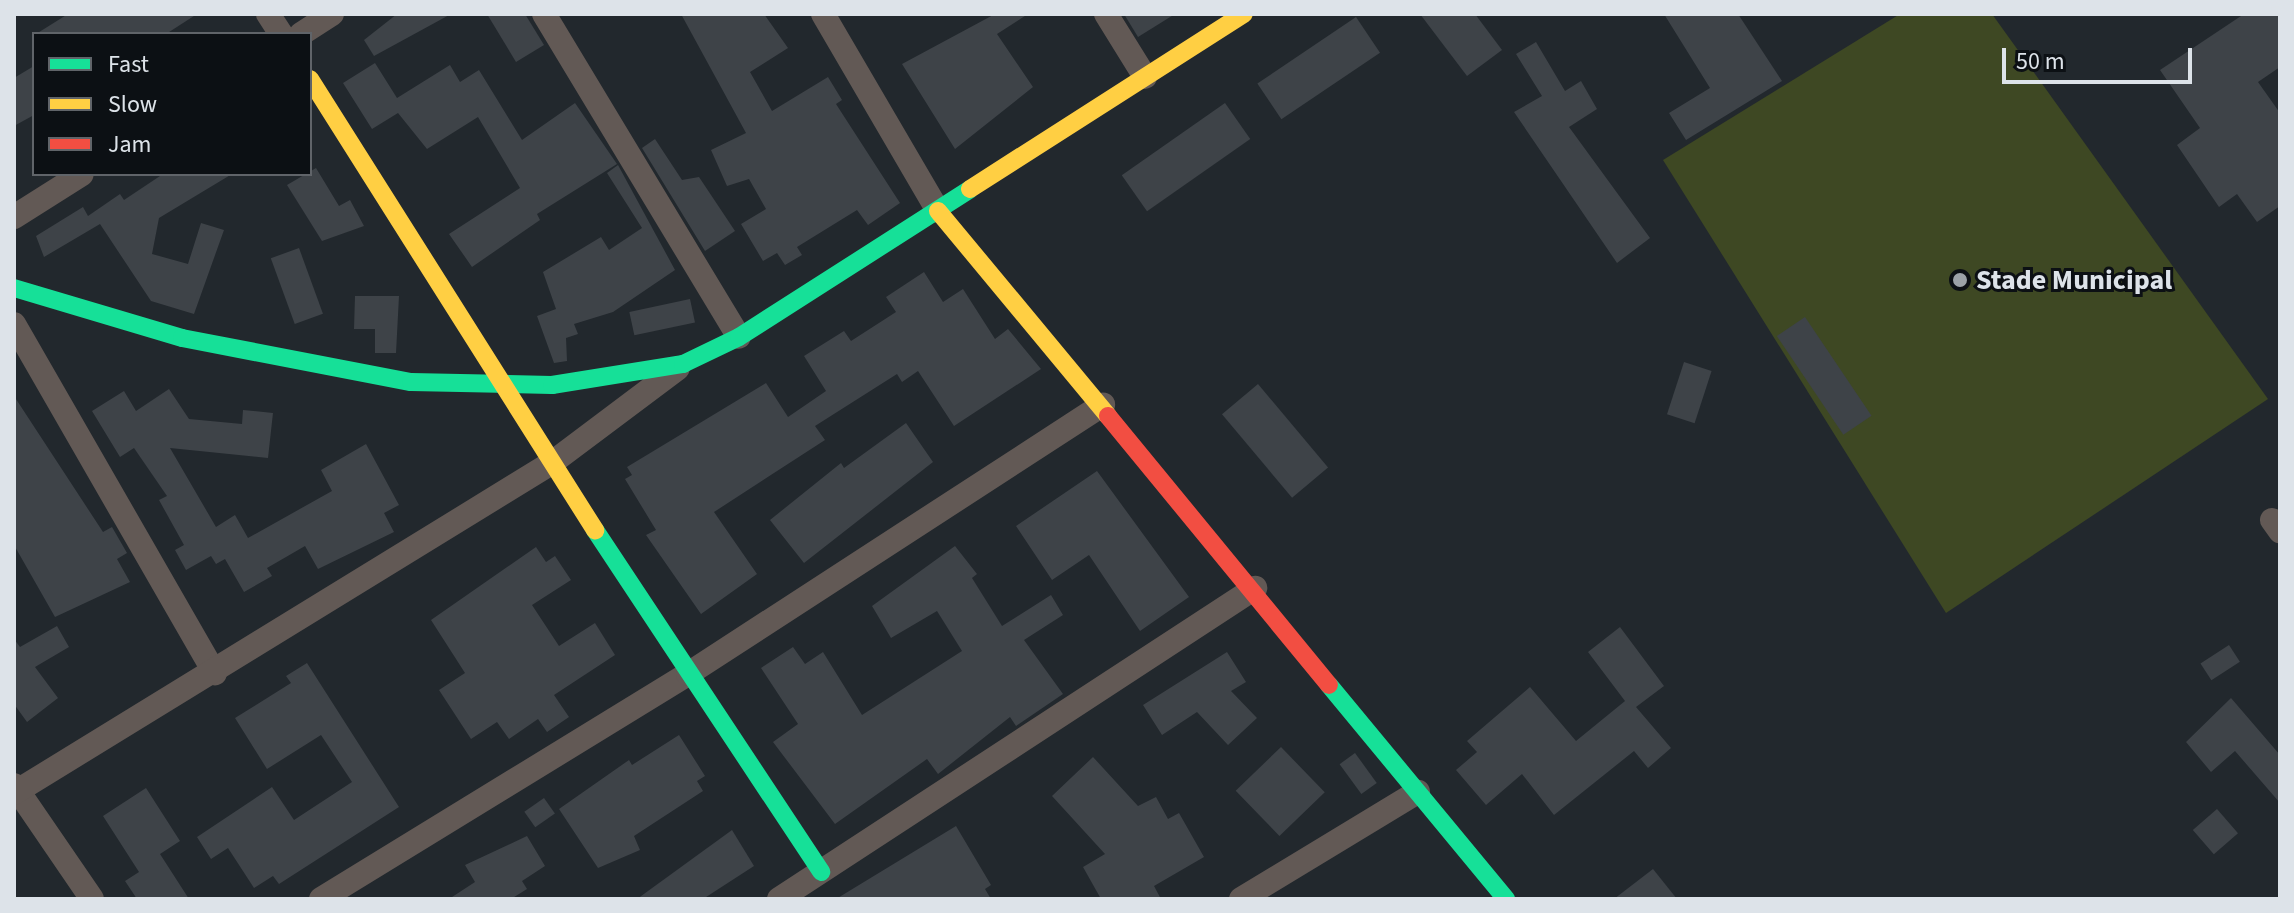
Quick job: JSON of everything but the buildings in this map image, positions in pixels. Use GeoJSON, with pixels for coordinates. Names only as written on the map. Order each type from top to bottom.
{"type":"FeatureCollection","features":[{"type":"Feature","properties":{"kind":"street"},"geometry":{"type":"LineString","coordinates":[[268,14],[280,32]]}},
{"type":"Feature","properties":{"kind":"street"},"geometry":{"type":"LineString","coordinates":[[304,32],[332,14]]}},
{"type":"Feature","properties":{"kind":"street"},"geometry":{"type":"LineString","coordinates":[[544,14],[739,337]]}},
{"type":"Feature","properties":{"kind":"street"},"geometry":{"type":"LineString","coordinates":[[823,14],[938,211],[1255,588],[1506,899]]}},
{"type":"Feature","properties":{"kind":"street"},"geometry":{"type":"LineString","coordinates":[[1106,14],[1145,77]]}},
{"type":"Feature","properties":{"kind":"street"},"geometry":{"type":"LineString","coordinates":[[92,899],[15,790],[215,673],[553,462],[683,364],[739,337],[1244,14]]}},
{"type":"Feature","properties":{"kind":"street"},"geometry":{"type":"LineString","coordinates":[[312,82],[501,387],[821,872]]}},
{"type":"Feature","properties":{"kind":"street"},"geometry":{"type":"LineString","coordinates":[[14,217],[79,176]]}},
{"type":"Feature","properties":{"kind":"street"},"geometry":{"type":"LineString","coordinates":[[14,288],[276,360],[411,382],[501,387],[614,379],[683,364]]}},
{"type":"Feature","properties":{"kind":"street"},"geometry":{"type":"LineString","coordinates":[[14,324],[215,673]]}},
{"type":"Feature","properties":{"kind":"street"},"geometry":{"type":"LineString","coordinates":[[321,899],[688,674],[1103,404]]}},
{"type":"Feature","properties":{"kind":"street"},"geometry":{"type":"LineString","coordinates":[[779,899],[1255,588]]}},
{"type":"Feature","properties":{"kind":"street"},"geometry":{"type":"LineString","coordinates":[[1241,899],[1418,792]]}},
{"type":"Feature","properties":{"kind":"green space","name":"Stade Municipal"},"geometry":{"type":"Polygon","coordinates":[[[1900,14],[1992,14],[2268,399],[1946,613],[1663,160],[1900,14]]]}},
{"type":"Feature","properties":{"kind":"traffic: fast"},"geometry":{"type":"LineString","coordinates":[[14,288],[182,338],[411,382],[552,385],[683,364],[739,337],[970,189]]}},
{"type":"Feature","properties":{"kind":"traffic: fast"},"geometry":{"type":"LineString","coordinates":[[595,530],[821,872]]}},
{"type":"Feature","properties":{"kind":"traffic: fast"},"geometry":{"type":"LineString","coordinates":[[1329,685],[1506,899]]}},
{"type":"Feature","properties":{"kind":"traffic: slow"},"geometry":{"type":"LineString","coordinates":[[970,189],[1244,14]]}},
{"type":"Feature","properties":{"kind":"traffic: slow"},"geometry":{"type":"LineString","coordinates":[[312,82],[595,530]]}},
{"type":"Feature","properties":{"kind":"traffic: slow"},"geometry":{"type":"LineString","coordinates":[[938,211],[1108,416]]}},
{"type":"Feature","properties":{"kind":"traffic: jam"},"geometry":{"type":"LineString","coordinates":[[1108,416],[1329,685]]}},
{"type":"Feature","properties":{"kind":"place","name":"Stade Municipal"},"geometry":{"type":"Point","coordinates":[1960,280]}}]}
